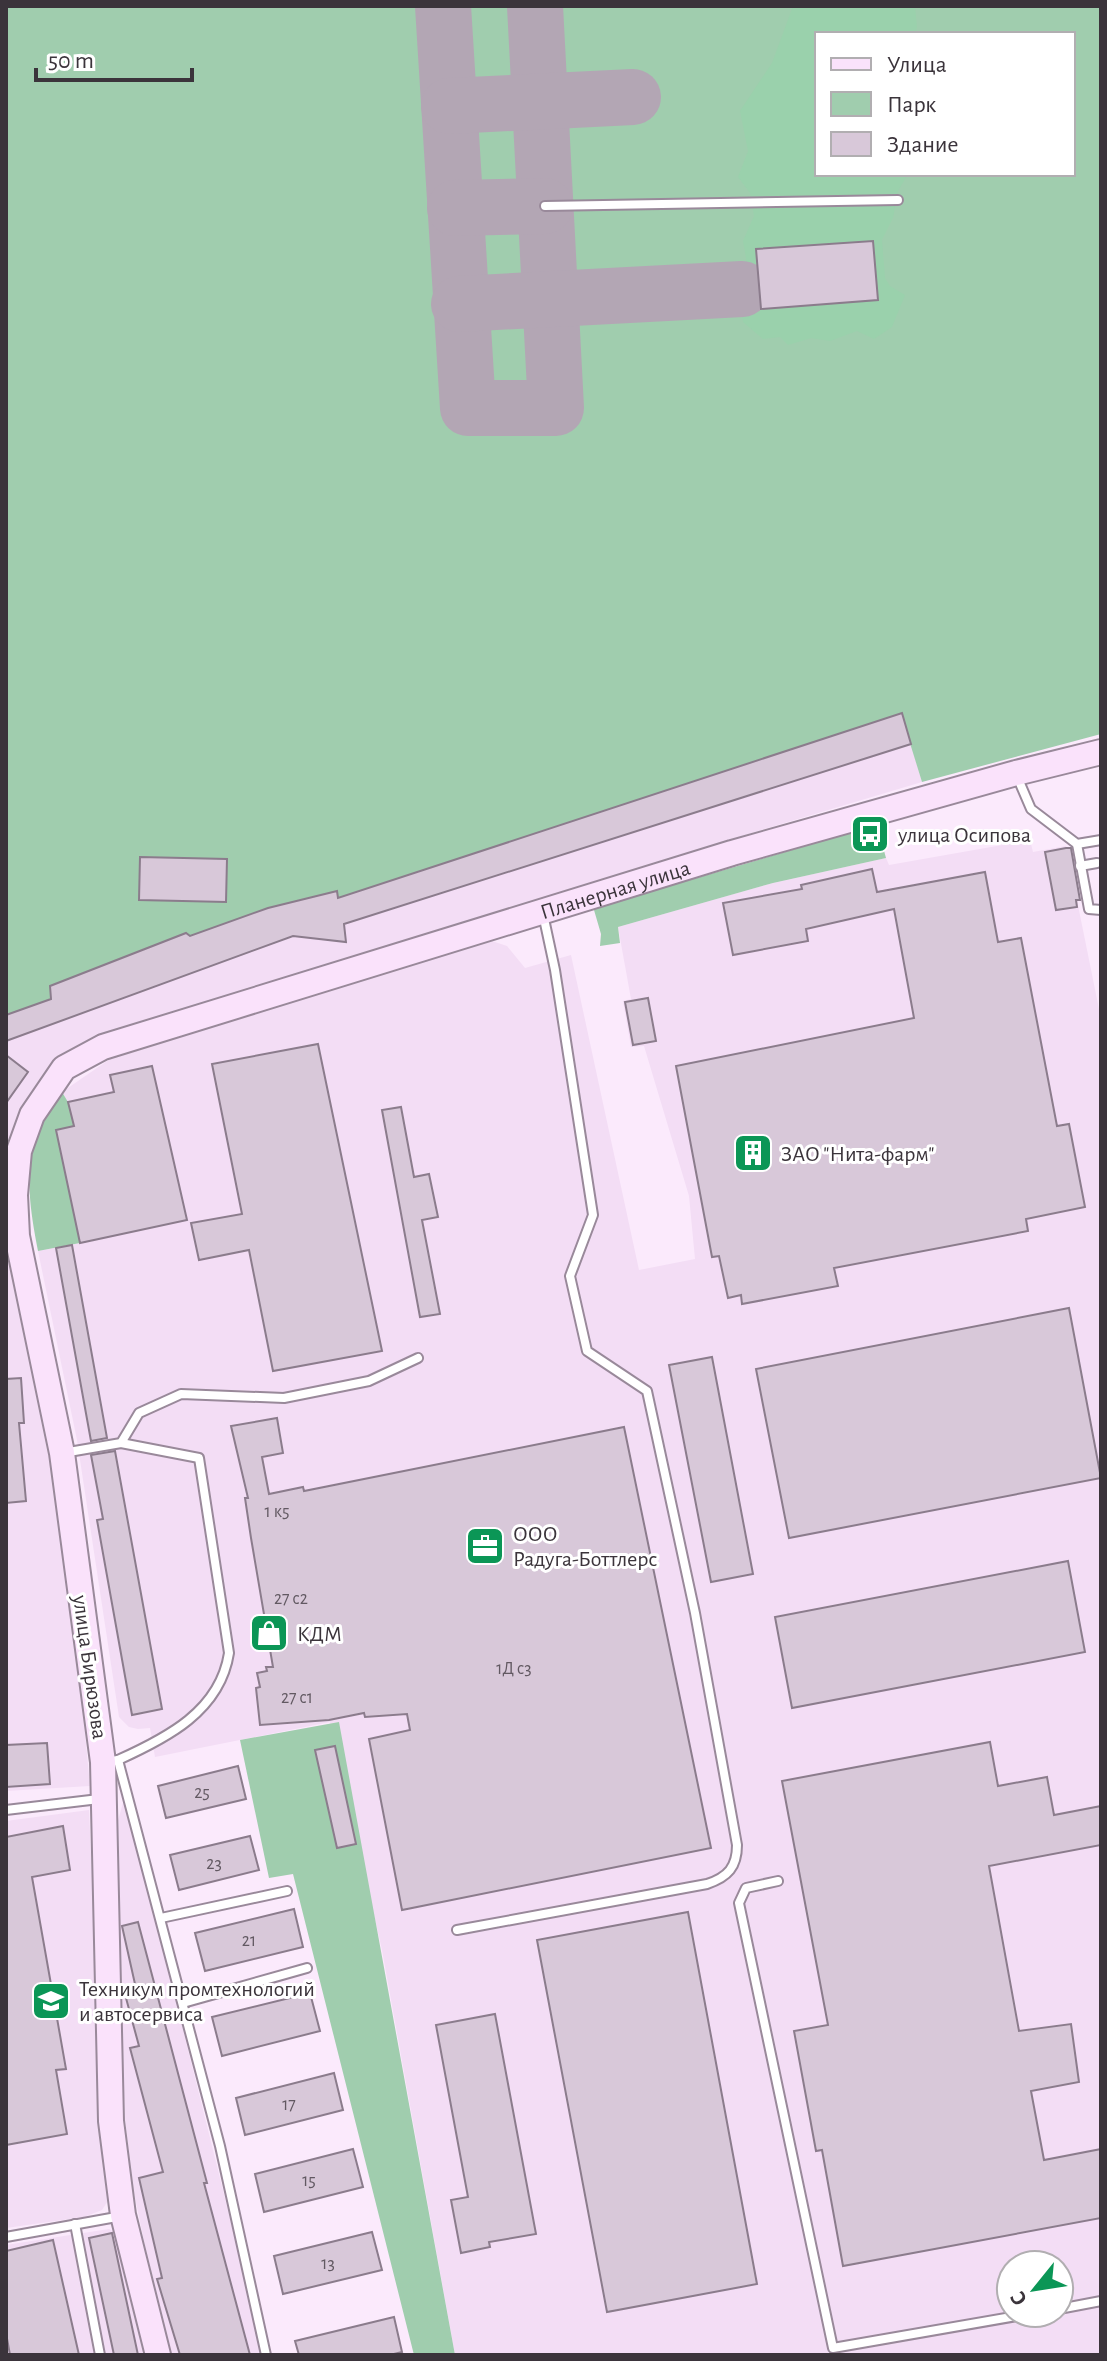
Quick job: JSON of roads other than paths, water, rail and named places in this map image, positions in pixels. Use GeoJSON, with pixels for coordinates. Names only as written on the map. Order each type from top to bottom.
{"type":"FeatureCollection","features":[{"type":"Feature","properties":{"kind":"main road","name":"Планерная улица"},"geometry":{"type":"LineString","coordinates":[[134,1037],[732,853],[1101,752]]}},
{"type":"Feature","properties":{"kind":"main road","name":"улица Бирюзова"},"geometry":{"type":"LineString","coordinates":[[134,1037],[93,1052],[64,1068],[32,1115],[19,1151],[15,1195],[17,1236],[62,1453],[111,1761],[104,1799],[111,2121],[123,2215],[158,2355]]}},
{"type":"Feature","properties":{"kind":"lane"},"geometry":{"type":"LineString","coordinates":[[545,206],[898,200]]}},
{"type":"Feature","properties":{"kind":"lane"},"geometry":{"type":"LineString","coordinates":[[1016,773],[1031,809],[1077,844],[1089,909],[1101,910]]}},
{"type":"Feature","properties":{"kind":"lane"},"geometry":{"type":"LineString","coordinates":[[1077,844],[1101,840]]}},
{"type":"Feature","properties":{"kind":"lane"},"geometry":{"type":"LineString","coordinates":[[1080,866],[1097,863]]}},
{"type":"Feature","properties":{"kind":"lane"},"geometry":{"type":"LineString","coordinates":[[457,1930],[707,1884],[723,1879],[732,1870],[737,1857],[695,1613],[647,1391],[587,1351],[570,1276],[593,1215],[555,970],[542,911]]}},
{"type":"Feature","properties":{"kind":"lane"},"geometry":{"type":"LineString","coordinates":[[121,1443],[139,1413],[181,1394],[284,1398],[369,1381],[418,1358]]}},
{"type":"Feature","properties":{"kind":"lane"},"geometry":{"type":"LineString","coordinates":[[62,1453],[121,1443],[199,1458],[229,1653],[226,1673],[202,1708],[164,1740],[111,1761],[161,1918],[220,2146],[266,2355]]}},
{"type":"Feature","properties":{"kind":"lane"},"geometry":{"type":"LineString","coordinates":[[6,1810],[104,1799]]}},
{"type":"Feature","properties":{"kind":"lane"},"geometry":{"type":"LineString","coordinates":[[778,1881],[746,1888],[739,1903],[833,2348],[995,2320]]}},
{"type":"Feature","properties":{"kind":"lane"},"geometry":{"type":"LineString","coordinates":[[161,1918],[287,1891]]}},
{"type":"Feature","properties":{"kind":"lane"},"geometry":{"type":"LineString","coordinates":[[183,2003],[307,1968]]}},
{"type":"Feature","properties":{"kind":"lane"},"geometry":{"type":"LineString","coordinates":[[6,2237],[123,2215]]}},
{"type":"Feature","properties":{"kind":"lane"},"geometry":{"type":"LineString","coordinates":[[75,2224],[100,2355]]}},
{"type":"Feature","properties":{"kind":"lane"},"geometry":{"type":"LineString","coordinates":[[1075,2306],[1101,2301]]}},
{"type":"Feature","properties":{"kind":"place","name":"улица Осипова"},"geometry":{"type":"Point","coordinates":[870,834]}},
{"type":"Feature","properties":{"kind":"place","name":"ЗАО \"Нита-фарм\""},"geometry":{"type":"Point","coordinates":[753,1153]}},
{"type":"Feature","properties":{"kind":"place","name":"ООО Радуга-Боттлерс"},"geometry":{"type":"Point","coordinates":[485,1546]}},
{"type":"Feature","properties":{"kind":"place","name":"КДМ"},"geometry":{"type":"Point","coordinates":[269,1633]}},
{"type":"Feature","properties":{"kind":"place","name":"Техникум промтехнологий и автосервиса"},"geometry":{"type":"Point","coordinates":[51,2001]}}]}
